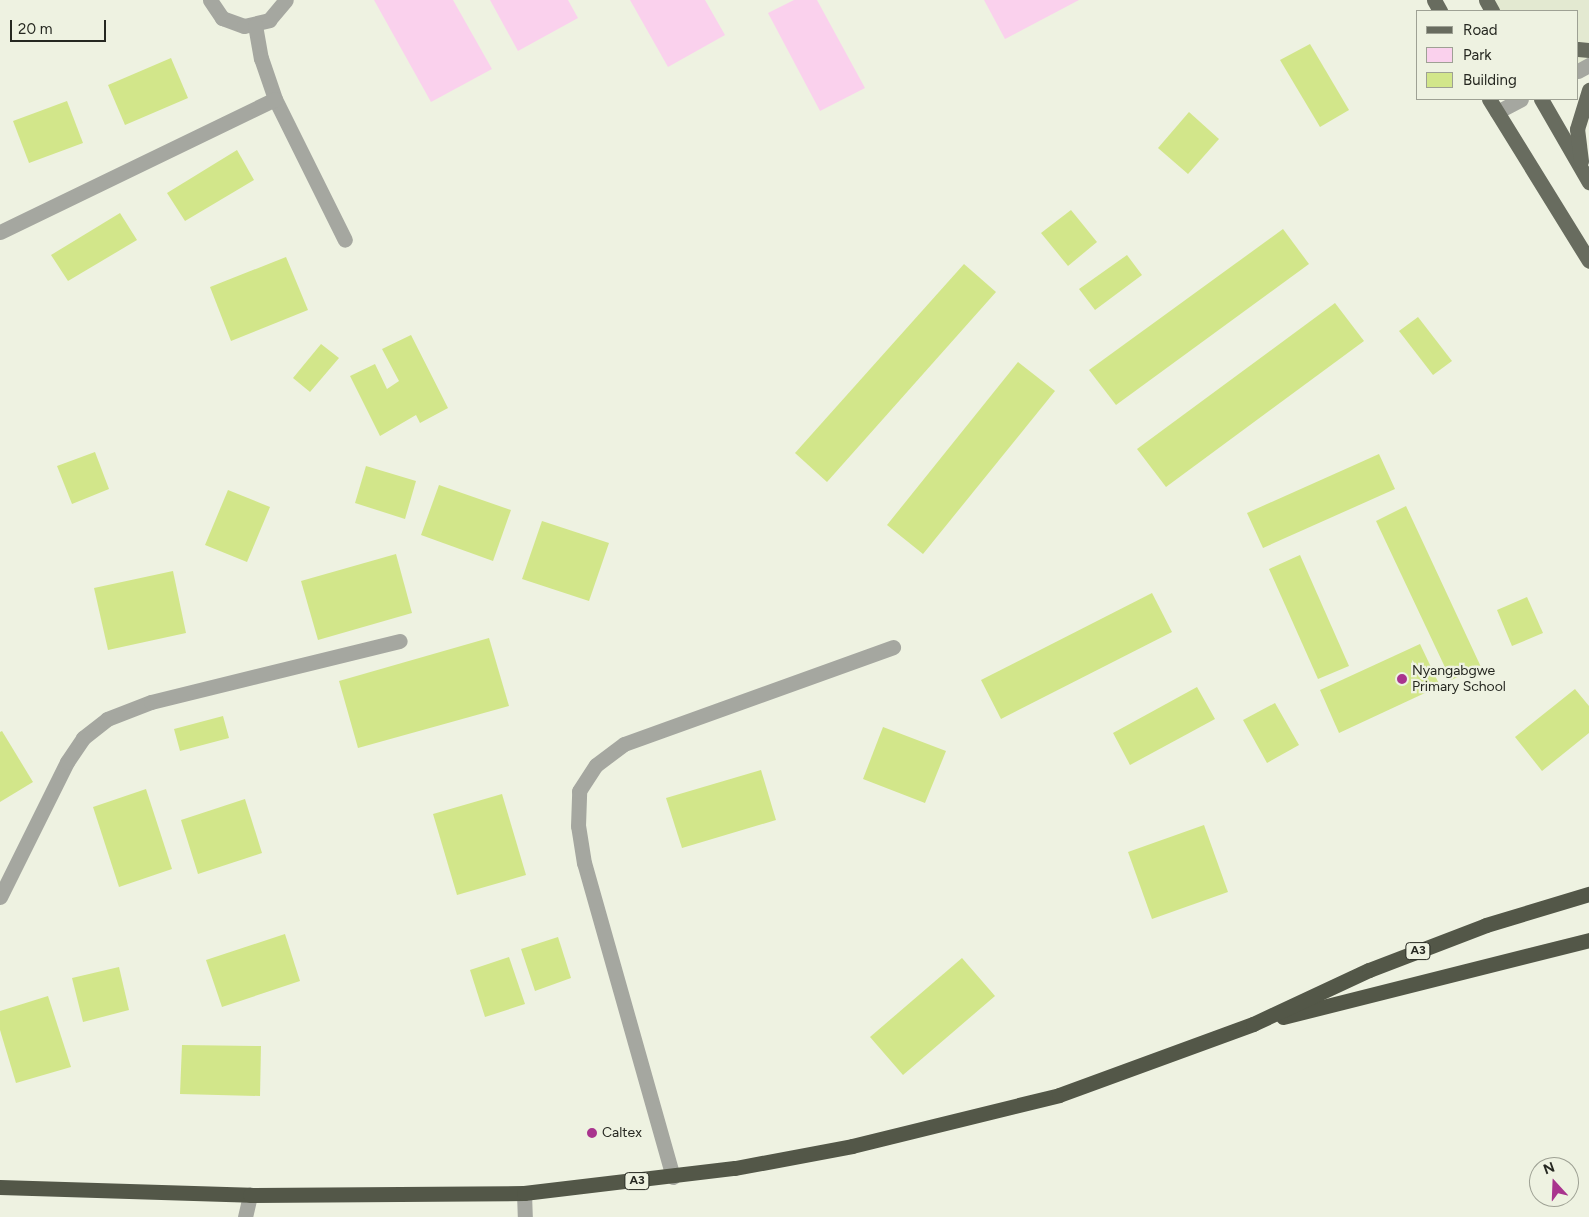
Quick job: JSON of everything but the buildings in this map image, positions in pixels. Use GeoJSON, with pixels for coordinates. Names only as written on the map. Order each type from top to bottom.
{"type":"FeatureCollection","features":[{"type":"Feature","properties":{"kind":"highway","name":"A3"},"geometry":{"type":"LineString","coordinates":[[0,1187],[250,1195],[524,1193],[673,1177],[852,1146],[1059,1095],[1252,1024],[1387,963],[1486,925],[1589,894]]}},
{"type":"Feature","properties":{"kind":"highway","name":"A3"},"geometry":{"type":"LineString","coordinates":[[1252,1024],[1589,940]]}},
{"type":"Feature","properties":{"kind":"main road"},"geometry":{"type":"LineString","coordinates":[[1586,177],[1578,130],[1589,90]]}},
{"type":"Feature","properties":{"kind":"main road"},"geometry":{"type":"LineString","coordinates":[[1491,100],[1589,261]]}},
{"type":"Feature","properties":{"kind":"main road"},"geometry":{"type":"LineString","coordinates":[[1541,100],[1586,177]]}},
{"type":"Feature","properties":{"kind":"street"},"geometry":{"type":"LineString","coordinates":[[210,0],[222,18],[232,24],[255,25],[269,20],[286,0]]}},
{"type":"Feature","properties":{"kind":"street"},"geometry":{"type":"LineString","coordinates":[[255,25],[261,58],[275,99],[345,240]]}},
{"type":"Feature","properties":{"kind":"street"},"geometry":{"type":"LineString","coordinates":[[0,232],[275,99]]}},
{"type":"Feature","properties":{"kind":"street"},"geometry":{"type":"LineString","coordinates":[[1497,112],[1519,100]]}},
{"type":"Feature","properties":{"kind":"street"},"geometry":{"type":"LineString","coordinates":[[0,897],[9,884],[67,762],[83,738],[107,719],[151,702],[400,641]]}},
{"type":"Feature","properties":{"kind":"street"},"geometry":{"type":"LineString","coordinates":[[673,1177],[584,863],[578,826],[579,791],[596,765],[624,744],[893,646]]}},
{"type":"Feature","properties":{"kind":"street"},"geometry":{"type":"LineString","coordinates":[[524,1193],[525,1217]]}},
{"type":"Feature","properties":{"kind":"street"},"geometry":{"type":"LineString","coordinates":[[245,1217],[250,1195]]}},
{"type":"Feature","properties":{"kind":"shaded area"},"geometry":{"type":"Polygon","coordinates":[[[1486,0],[1589,0],[1589,65],[1579,70],[1579,10],[1491,10],[1486,0]]]}},
{"type":"Feature","properties":{"kind":"green space"},"geometry":{"type":"Polygon","coordinates":[[[374,0],[453,0],[492,69],[431,102],[374,0]]]}},
{"type":"Feature","properties":{"kind":"green space"},"geometry":{"type":"Polygon","coordinates":[[[490,0],[568,0],[578,18],[518,51],[490,0]]]}},
{"type":"Feature","properties":{"kind":"green space"},"geometry":{"type":"Polygon","coordinates":[[[630,0],[705,0],[725,35],[668,67],[630,0]]]}},
{"type":"Feature","properties":{"kind":"green space"},"geometry":{"type":"Polygon","coordinates":[[[794,0],[817,0],[865,88],[820,111],[768,13],[794,0]]]}},
{"type":"Feature","properties":{"kind":"green space"},"geometry":{"type":"Polygon","coordinates":[[[984,0],[1079,0],[1005,39],[984,0]]]}},
{"type":"Feature","properties":{"kind":"place","name":"Nyangabgwe Primary School"},"geometry":{"type":"Point","coordinates":[1402,679]}},
{"type":"Feature","properties":{"kind":"place","name":"Caltex"},"geometry":{"type":"Point","coordinates":[592,1133]}}]}
